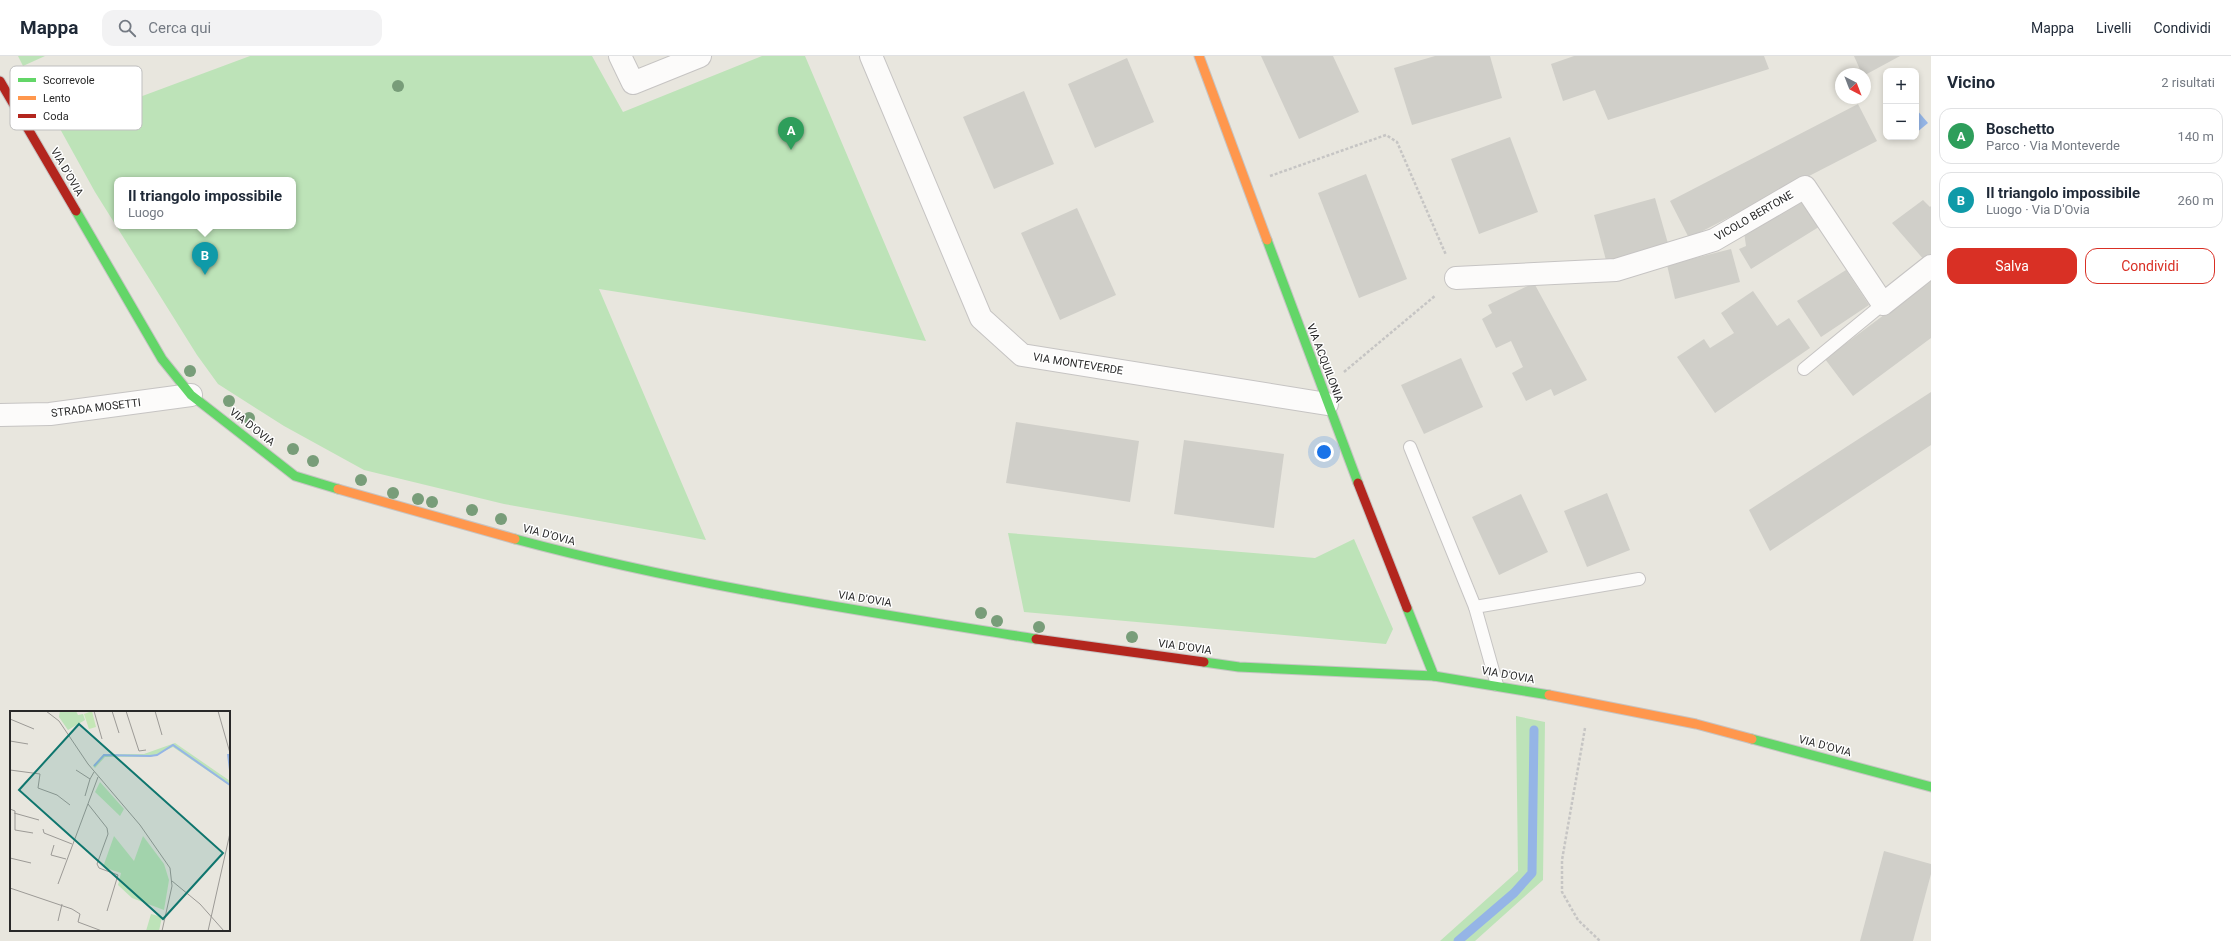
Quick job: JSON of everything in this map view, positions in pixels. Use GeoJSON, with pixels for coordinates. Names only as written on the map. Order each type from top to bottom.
{"type":"FeatureCollection","features":[{"type":"Feature","properties":{"kind":"street"},"geometry":{"type":"LineString","coordinates":[[620,56],[633,83],[700,56]]}},
{"type":"Feature","properties":{"kind":"street","name":"VIA MONTEVERDE"},"geometry":{"type":"LineString","coordinates":[[871,56],[981,318],[1022,355],[1324,397]]}},
{"type":"Feature","properties":{"kind":"street","name":"VIA ACQUILONIA"},"geometry":{"type":"LineString","coordinates":[[1199,56],[1324,397],[1434,676]]}},
{"type":"Feature","properties":{"kind":"street","name":"VIA D'OVIA"},"geometry":{"type":"LineString","coordinates":[[0,80],[10,97]]}},
{"type":"Feature","properties":{"kind":"street","name":"VIA D'OVIA"},"geometry":{"type":"LineString","coordinates":[[29,130],[162,359],[191,395],[295,476],[408,510],[571,554],[803,602],[1097,648],[1240,667],[1434,676],[1497,685],[1590,702],[1696,724],[1931,787]]}},
{"type":"Feature","properties":{"kind":"street","name":"VICOLO BERTONE"},"geometry":{"type":"LineString","coordinates":[[1456,278],[1616,270],[1714,240],[1806,186],[1883,304]]}},
{"type":"Feature","properties":{"kind":"street"},"geometry":{"type":"LineString","coordinates":[[1883,304],[1931,266]]}},
{"type":"Feature","properties":{"kind":"street","name":"STRADA MOSETTI"},"geometry":{"type":"LineString","coordinates":[[0,414],[50,414],[191,395]]}},
{"type":"Feature","properties":{"kind":"lane"},"geometry":{"type":"LineString","coordinates":[[1804,369],[1883,304]]}},
{"type":"Feature","properties":{"kind":"lane"},"geometry":{"type":"LineString","coordinates":[[1410,447],[1475,607],[1497,685]]}},
{"type":"Feature","properties":{"kind":"lane"},"geometry":{"type":"LineString","coordinates":[[1475,607],[1639,579]]}},
{"type":"Feature","properties":{"kind":"path"},"geometry":{"type":"LineString","coordinates":[[1246,185],[1386,135],[1397,142],[1456,278],[1324,397]]}},
{"type":"Feature","properties":{"kind":"path"},"geometry":{"type":"LineString","coordinates":[[1590,702],[1562,860],[1562,892],[1578,920],[1600,941]]}},
{"type":"Feature","properties":{"kind":"green space"},"geometry":{"type":"Polygon","coordinates":[[[18,56],[45,56],[23,66],[18,56]]]}},
{"type":"Feature","properties":{"kind":"green space"},"geometry":{"type":"Polygon","coordinates":[[[250,56],[592,56],[623,112],[762,56],[805,56],[926,341],[599,289],[706,540],[504,504],[364,470],[284,426],[218,384],[197,355],[118,229],[296,229],[296,177],[114,177],[114,222],[95,192],[61,130],[142,130],[142,96],[250,56]]]}},
{"type":"Feature","properties":{"kind":"green space"},"geometry":{"type":"Polygon","coordinates":[[[1008,533],[1315,558],[1354,539],[1393,629],[1386,644],[1024,612],[1008,533]]]}},
{"type":"Feature","properties":{"kind":"green space"},"geometry":{"type":"Polygon","coordinates":[[[1516,716],[1545,722],[1543,880],[1475,941],[1440,941],[1518,871],[1516,716]]]}},
{"type":"Feature","properties":{"kind":"water"},"geometry":{"type":"Polygon","coordinates":[[[1919,112],[1928,123],[1919,130],[1919,112]]]}},
{"type":"Feature","properties":{"kind":"building"},"geometry":{"type":"Polygon","coordinates":[[[1261,56],[1333,56],[1359,112],[1299,139],[1261,56]]]}},
{"type":"Feature","properties":{"kind":"building"},"geometry":{"type":"Polygon","coordinates":[[[1435,56],[1490,56],[1502,98],[1412,125],[1394,68],[1435,56]]]}},
{"type":"Feature","properties":{"kind":"building"},"geometry":{"type":"Polygon","coordinates":[[[1574,56],[1764,56],[1769,69],[1608,120],[1595,90],[1563,101],[1551,64],[1574,56]]]}},
{"type":"Feature","properties":{"kind":"building"},"geometry":{"type":"Polygon","coordinates":[[[1854,56],[1900,56],[1871,72],[1871,68],[1859,68],[1854,56]]]}},
{"type":"Feature","properties":{"kind":"building"},"geometry":{"type":"Polygon","coordinates":[[[1127,58],[1154,122],[1095,148],[1068,84],[1127,58]]]}},
{"type":"Feature","properties":{"kind":"building"},"geometry":{"type":"Polygon","coordinates":[[[1024,91],[1054,164],[994,189],[963,117],[1024,91]]]}},
{"type":"Feature","properties":{"kind":"building"},"geometry":{"type":"Polygon","coordinates":[[[1858,104],[1877,141],[1689,238],[1670,201],[1858,104]]]}},
{"type":"Feature","properties":{"kind":"building"},"geometry":{"type":"Polygon","coordinates":[[[1510,137],[1538,212],[1479,234],[1451,159],[1510,137]]]}},
{"type":"Feature","properties":{"kind":"building"},"geometry":{"type":"Polygon","coordinates":[[[1366,174],[1407,279],[1359,298],[1318,193],[1366,174]]]}},
{"type":"Feature","properties":{"kind":"building"},"geometry":{"type":"Polygon","coordinates":[[[1804,195],[1822,225],[1751,269],[1739,249],[1746,246],[1744,232],[1804,195]]]}},
{"type":"Feature","properties":{"kind":"building"},"geometry":{"type":"Polygon","coordinates":[[[1655,198],[1669,247],[1607,264],[1594,215],[1655,198]]]}},
{"type":"Feature","properties":{"kind":"building"},"geometry":{"type":"Polygon","coordinates":[[[1923,200],[1930,207],[1931,206],[1931,257],[1925,261],[1892,223],[1923,200]]]}},
{"type":"Feature","properties":{"kind":"building"},"geometry":{"type":"Polygon","coordinates":[[[1077,208],[1116,295],[1060,320],[1021,233],[1077,208]]]}},
{"type":"Feature","properties":{"kind":"building"},"geometry":{"type":"Polygon","coordinates":[[[1731,249],[1740,282],[1675,299],[1667,265],[1731,249]]]}},
{"type":"Feature","properties":{"kind":"building"},"geometry":{"type":"Polygon","coordinates":[[[1846,270],[1869,305],[1821,337],[1797,301],[1846,270]]]}},
{"type":"Feature","properties":{"kind":"building"},"geometry":{"type":"Polygon","coordinates":[[[1931,273],[1931,338],[1853,396],[1825,359],[1900,303],[1931,273]]]}},
{"type":"Feature","properties":{"kind":"building"},"geometry":{"type":"Polygon","coordinates":[[[1534,283],[1587,380],[1554,396],[1551,389],[1526,401],[1512,373],[1523,367],[1511,341],[1496,348],[1482,319],[1492,313],[1488,305],[1534,283]]]}},
{"type":"Feature","properties":{"kind":"building"},"geometry":{"type":"Polygon","coordinates":[[[1753,291],[1777,326],[1789,318],[1810,348],[1715,413],[1677,357],[1704,339],[1710,348],[1734,333],[1721,313],[1753,291]]]}},
{"type":"Feature","properties":{"kind":"building"},"geometry":{"type":"Polygon","coordinates":[[[1461,358],[1483,407],[1424,434],[1401,385],[1461,358]]]}},
{"type":"Feature","properties":{"kind":"building"},"geometry":{"type":"Polygon","coordinates":[[[1931,392],[1931,445],[1770,551],[1749,510],[1931,392]]]}},
{"type":"Feature","properties":{"kind":"building"},"geometry":{"type":"Polygon","coordinates":[[[1016,422],[1139,441],[1130,502],[1006,483],[1016,422]]]}},
{"type":"Feature","properties":{"kind":"building"},"geometry":{"type":"Polygon","coordinates":[[[1184,440],[1284,454],[1274,528],[1174,514],[1184,440]]]}},
{"type":"Feature","properties":{"kind":"building"},"geometry":{"type":"Polygon","coordinates":[[[1607,493],[1630,550],[1587,567],[1564,511],[1607,493]]]}},
{"type":"Feature","properties":{"kind":"building"},"geometry":{"type":"Polygon","coordinates":[[[1521,494],[1548,552],[1499,575],[1472,517],[1521,494]]]}},
{"type":"Feature","properties":{"kind":"building"},"geometry":{"type":"Polygon","coordinates":[[[1884,851],[1931,864],[1931,874],[1913,941],[1860,941],[1884,851]]]}},
{"type":"Feature","properties":{"kind":"waterway"},"geometry":{"type":"LineString","coordinates":[[1458,941],[1514,893],[1532,873],[1534,730]]}},
{"type":"Feature","properties":{"kind":"traffic: fast"},"geometry":{"type":"LineString","coordinates":[[76,211],[162,359],[191,395],[295,476],[338,489]]}},
{"type":"Feature","properties":{"kind":"traffic: fast"},"geometry":{"type":"LineString","coordinates":[[1267,240],[1358,483]]}},
{"type":"Feature","properties":{"kind":"traffic: fast"},"geometry":{"type":"LineString","coordinates":[[515,539],[644,570],[774,596],[1036,639]]}},
{"type":"Feature","properties":{"kind":"traffic: fast"},"geometry":{"type":"LineString","coordinates":[[1407,608],[1434,676]]}},
{"type":"Feature","properties":{"kind":"traffic: fast"},"geometry":{"type":"LineString","coordinates":[[1204,662],[1239,667],[1434,676],[1549,695]]}},
{"type":"Feature","properties":{"kind":"traffic: fast"},"geometry":{"type":"LineString","coordinates":[[1752,739],[1931,787]]}},
{"type":"Feature","properties":{"kind":"traffic: slow"},"geometry":{"type":"LineString","coordinates":[[1199,56],[1267,240]]}},
{"type":"Feature","properties":{"kind":"traffic: slow"},"geometry":{"type":"LineString","coordinates":[[338,489],[515,539]]}},
{"type":"Feature","properties":{"kind":"traffic: slow"},"geometry":{"type":"LineString","coordinates":[[1549,695],[1696,724],[1752,739]]}},
{"type":"Feature","properties":{"kind":"traffic: jam"},"geometry":{"type":"LineString","coordinates":[[0,81],[10,98]]}},
{"type":"Feature","properties":{"kind":"traffic: jam"},"geometry":{"type":"LineString","coordinates":[[29,130],[76,211]]}},
{"type":"Feature","properties":{"kind":"traffic: jam"},"geometry":{"type":"LineString","coordinates":[[1358,483],[1407,608]]}},
{"type":"Feature","properties":{"kind":"traffic: jam"},"geometry":{"type":"LineString","coordinates":[[1036,639],[1204,662]]}},
{"type":"Feature","properties":{"kind":"place","name":"Boschetto"},"geometry":{"type":"Point","coordinates":[791,150]}},
{"type":"Feature","properties":{"kind":"place","name":"Il triangolo impossibile"},"geometry":{"type":"Point","coordinates":[205,275]}}]}
